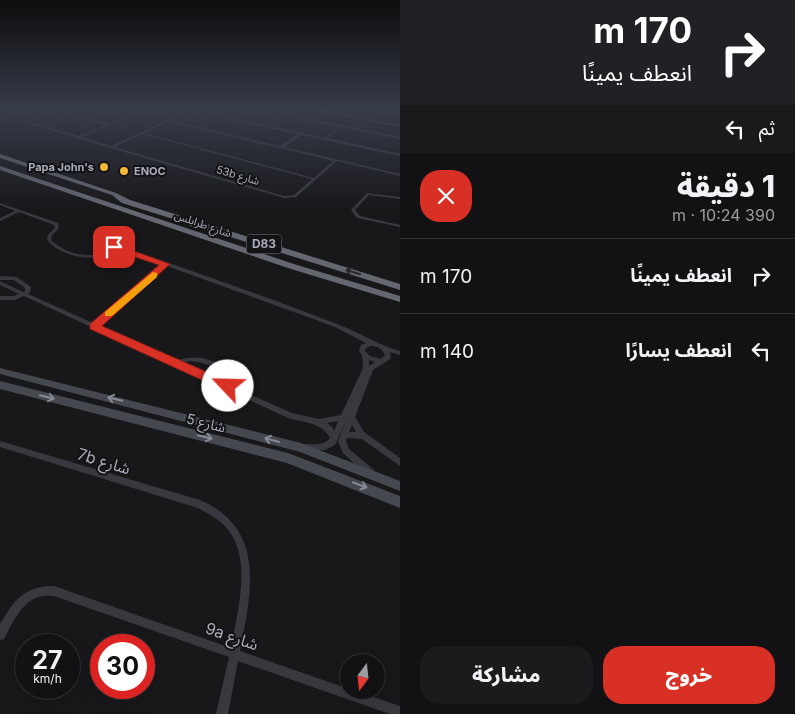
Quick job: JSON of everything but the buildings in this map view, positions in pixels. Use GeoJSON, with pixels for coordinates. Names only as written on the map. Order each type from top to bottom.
{"type":"FeatureCollection","features":[{"type":"Feature","properties":{"kind":"highway"},"geometry":{"type":"LineString","coordinates":[[0,156],[114,194],[129,207]]}},
{"type":"Feature","properties":{"kind":"highway","name":"شارع طرابلس"},"geometry":{"type":"LineString","coordinates":[[0,162],[294,267],[400,299]]}},
{"type":"Feature","properties":{"kind":"highway","name":"شارع طرابلس"},"geometry":{"type":"LineString","coordinates":[[0,168],[400,287]]}},
{"type":"Feature","properties":{"kind":"highway"},"geometry":{"type":"LineString","coordinates":[[0,175],[105,206],[129,207]]}},
{"type":"Feature","properties":{"kind":"highway"},"geometry":{"type":"LineString","coordinates":[[294,267],[400,306]]}},
{"type":"Feature","properties":{"kind":"street","name":"53b شارع"},"geometry":{"type":"LineString","coordinates":[[98,143],[284,198],[297,195],[315,179]]}},
{"type":"Feature","properties":{"kind":"street"},"geometry":{"type":"LineString","coordinates":[[111,147],[119,143]]}},
{"type":"Feature","properties":{"kind":"street"},"geometry":{"type":"LineString","coordinates":[[180,143],[315,179],[335,161]]}},
{"type":"Feature","properties":{"kind":"street"},"geometry":{"type":"LineString","coordinates":[[261,143],[400,175]]}},
{"type":"Feature","properties":{"kind":"street"},"geometry":{"type":"LineString","coordinates":[[280,148],[287,143]]}},
{"type":"Feature","properties":{"kind":"street"},"geometry":{"type":"LineString","coordinates":[[347,143],[400,154]]}},
{"type":"Feature","properties":{"kind":"street"},"geometry":{"type":"LineString","coordinates":[[400,198],[376,193],[365,195],[354,213],[368,220],[400,226]]}},
{"type":"Feature","properties":{"kind":"street"},"geometry":{"type":"LineString","coordinates":[[0,204],[57,225],[49,240],[65,251],[94,255],[117,247],[337,326],[356,337],[400,354]]}},
{"type":"Feature","properties":{"kind":"street"},"geometry":{"type":"LineString","coordinates":[[0,220],[18,210]]}},
{"type":"Feature","properties":{"kind":"street"},"geometry":{"type":"LineString","coordinates":[[94,326],[166,264]]}},
{"type":"Feature","properties":{"kind":"street"},"geometry":{"type":"LineString","coordinates":[[0,278],[11,277],[25,283],[28,287],[24,295]]}},
{"type":"Feature","properties":{"kind":"street"},"geometry":{"type":"LineString","coordinates":[[0,283],[291,416],[319,422],[327,426],[334,438]]}},
{"type":"Feature","properties":{"kind":"street"},"geometry":{"type":"LineString","coordinates":[[0,298],[24,295]]}},
{"type":"Feature","properties":{"kind":"street"},"geometry":{"type":"LineString","coordinates":[[356,337],[364,352],[383,360]]}},
{"type":"Feature","properties":{"kind":"street"},"geometry":{"type":"LineString","coordinates":[[372,343],[365,345],[366,368],[348,417],[342,443],[346,451],[373,475]]}},
{"type":"Feature","properties":{"kind":"street"},"geometry":{"type":"LineString","coordinates":[[383,360],[388,354],[386,349]]}},
{"type":"Feature","properties":{"kind":"street"},"geometry":{"type":"LineString","coordinates":[[300,448],[327,446],[348,417],[370,369],[383,360],[400,354]]}},
{"type":"Feature","properties":{"kind":"street"},"geometry":{"type":"LineString","coordinates":[[176,363],[194,359],[210,363],[226,376],[228,386]]}},
{"type":"Feature","properties":{"kind":"street","name":"شارع 5"},"geometry":{"type":"LineString","coordinates":[[0,371],[300,448],[400,486]]}},
{"type":"Feature","properties":{"kind":"street","name":"شارع 5"},"geometry":{"type":"LineString","coordinates":[[0,385],[288,458],[400,502]]}},
{"type":"Feature","properties":{"kind":"street"},"geometry":{"type":"LineString","coordinates":[[319,422],[348,417]]}},
{"type":"Feature","properties":{"kind":"street"},"geometry":{"type":"LineString","coordinates":[[348,417],[364,436],[400,462]]}},
{"type":"Feature","properties":{"kind":"street"},"geometry":{"type":"LineString","coordinates":[[344,435],[364,436]]}},
{"type":"Feature","properties":{"kind":"street","name":"7b شارع"},"geometry":{"type":"LineString","coordinates":[[0,444],[200,504],[221,516],[230,525],[237,536],[246,561],[246,590],[222,714]]}},
{"type":"Feature","properties":{"kind":"street","name":"9a شارع"},"geometry":{"type":"LineString","coordinates":[[0,635],[19,604],[27,596],[36,592],[54,591],[400,712]]}},
{"type":"Feature","properties":{"kind":"slow traffic"},"geometry":{"type":"LineString","coordinates":[[109,314],[153,275]]}},
{"type":"Feature","properties":{"kind":"place","name":"Papa John's"},"geometry":{"type":"Point","coordinates":[104,167]}},
{"type":"Feature","properties":{"kind":"place","name":"ENOC"},"geometry":{"type":"Point","coordinates":[124,171]}},
{"type":"Feature","properties":{"kind":"route"},"geometry":{"type":"LineString","coordinates":[[114,247],[122,248],[166,264],[94,326],[228,386]]}}]}
